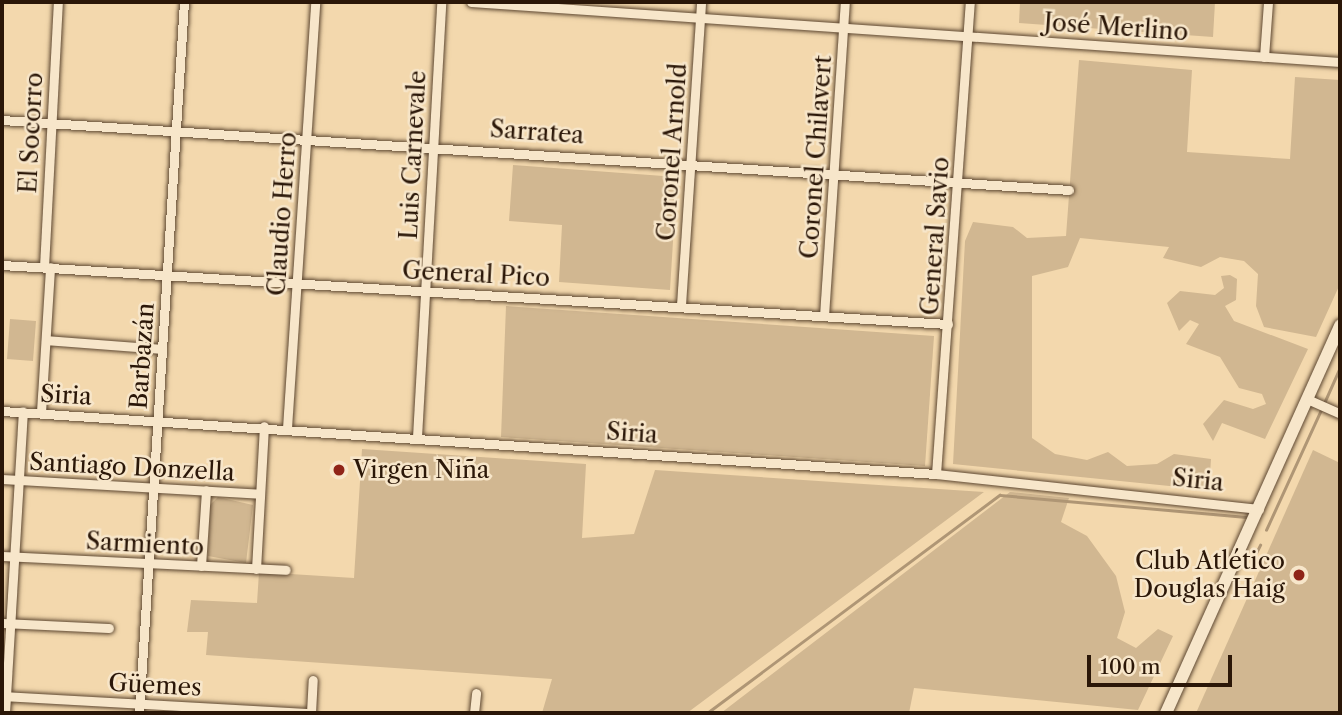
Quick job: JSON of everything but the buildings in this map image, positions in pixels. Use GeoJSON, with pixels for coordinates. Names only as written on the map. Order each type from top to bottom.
{"type":"FeatureCollection","features":[{"type":"Feature","properties":{"kind":"main road"},"geometry":{"type":"LineString","coordinates":[[1166,713],[1340,325]]}},
{"type":"Feature","properties":{"kind":"street","name":"El Socorro"},"geometry":{"type":"LineString","coordinates":[[41,412],[46,340],[50,122],[58,2]]}},
{"type":"Feature","properties":{"kind":"street","name":"Barbazán"},"geometry":{"type":"LineString","coordinates":[[139,713],[184,2]]}},
{"type":"Feature","properties":{"kind":"street","name":"Claudio Herro"},"geometry":{"type":"LineString","coordinates":[[287,428],[315,2]]}},
{"type":"Feature","properties":{"kind":"street","name":"Luis Carnevale"},"geometry":{"type":"LineString","coordinates":[[417,437],[441,2]]}},
{"type":"Feature","properties":{"kind":"street","name":"José Merlino"},"geometry":{"type":"LineString","coordinates":[[471,2],[562,4],[968,37],[1340,62]]}},
{"type":"Feature","properties":{"kind":"street","name":"Coronel Arnold"},"geometry":{"type":"LineString","coordinates":[[681,305],[701,2]]}},
{"type":"Feature","properties":{"kind":"street","name":"Coronel Chilavert"},"geometry":{"type":"LineString","coordinates":[[824,316],[845,2]]}},
{"type":"Feature","properties":{"kind":"street","name":"General Savio"},"geometry":{"type":"LineString","coordinates":[[936,474],[970,2]]}},
{"type":"Feature","properties":{"kind":"street"},"geometry":{"type":"LineString","coordinates":[[1264,57],[1268,2]]}},
{"type":"Feature","properties":{"kind":"street","name":"Sarratea"},"geometry":{"type":"LineString","coordinates":[[2,120],[306,136],[1069,190]]}},
{"type":"Feature","properties":{"kind":"street","name":"General Pico"},"geometry":{"type":"LineString","coordinates":[[2,265],[681,305],[948,324]]}},
{"type":"Feature","properties":{"kind":"street"},"geometry":{"type":"LineString","coordinates":[[46,340],[162,349]]}},
{"type":"Feature","properties":{"kind":"street"},"geometry":{"type":"LineString","coordinates":[[1307,399],[1340,414]]}},
{"type":"Feature","properties":{"kind":"street","name":"Siria"},"geometry":{"type":"LineString","coordinates":[[2,411],[264,426],[936,474],[1259,509]]}},
{"type":"Feature","properties":{"kind":"street"},"geometry":{"type":"LineString","coordinates":[[5,713],[6,623],[14,557],[23,412]]}},
{"type":"Feature","properties":{"kind":"street"},"geometry":{"type":"LineString","coordinates":[[256,569],[264,426]]}},
{"type":"Feature","properties":{"kind":"street","name":"Santiago Donzella"},"geometry":{"type":"LineString","coordinates":[[2,479],[260,494]]}},
{"type":"Feature","properties":{"kind":"street"},"geometry":{"type":"LineString","coordinates":[[201,566],[206,490]]}},
{"type":"Feature","properties":{"kind":"street","name":"Sarmiento"},"geometry":{"type":"LineString","coordinates":[[2,556],[286,570]]}},
{"type":"Feature","properties":{"kind":"street"},"geometry":{"type":"LineString","coordinates":[[6,623],[109,628]]}},
{"type":"Feature","properties":{"kind":"street"},"geometry":{"type":"LineString","coordinates":[[309,713],[313,680]]}},
{"type":"Feature","properties":{"kind":"street"},"geometry":{"type":"LineString","coordinates":[[474,713],[476,693]]}},
{"type":"Feature","properties":{"kind":"street","name":"Güemes"},"geometry":{"type":"LineString","coordinates":[[4,696],[309,713]]}},
{"type":"Feature","properties":{"kind":"shaded area"},"geometry":{"type":"Polygon","coordinates":[[[1020,2],[1215,2],[1213,37],[1019,23],[1020,2]]]}},
{"type":"Feature","properties":{"kind":"shaded area"},"geometry":{"type":"Polygon","coordinates":[[[1079,60],[1192,70],[1187,152],[1290,159],[1295,77],[1340,80],[1340,284],[1316,337],[1264,327],[1256,306],[1258,274],[1244,261],[1220,257],[1201,267],[1163,258],[1169,247],[1080,238],[1068,267],[1032,276],[1032,438],[1055,454],[1087,460],[1108,452],[1127,466],[1157,464],[1174,454],[1211,459],[1209,490],[953,464],[965,241],[973,222],[1013,227],[1027,238],[1066,236],[1079,60]]]}},
{"type":"Feature","properties":{"kind":"shaded area"},"geometry":{"type":"Polygon","coordinates":[[[513,165],[677,177],[670,290],[559,282],[562,225],[509,221],[513,165]]]}},
{"type":"Feature","properties":{"kind":"shaded area"},"geometry":{"type":"Polygon","coordinates":[[[1230,275],[1237,279],[1236,300],[1225,306],[1234,321],[1308,349],[1265,439],[1222,423],[1213,441],[1203,424],[1224,400],[1253,409],[1266,404],[1262,394],[1239,388],[1220,357],[1186,344],[1199,324],[1190,320],[1179,331],[1167,303],[1180,291],[1215,295],[1224,288],[1221,276],[1230,275]]]}},
{"type":"Feature","properties":{"kind":"shaded area"},"geometry":{"type":"Polygon","coordinates":[[[506,306],[934,336],[925,466],[501,437],[506,306]]]}},
{"type":"Feature","properties":{"kind":"shaded area"},"geometry":{"type":"Polygon","coordinates":[[[10,319],[36,321],[33,361],[7,359],[10,319]]]}},
{"type":"Feature","properties":{"kind":"shaded area"},"geometry":{"type":"Polygon","coordinates":[[[362,449],[586,464],[582,538],[634,534],[655,470],[984,492],[687,713],[542,713],[552,679],[206,655],[208,632],[187,632],[191,600],[257,603],[259,572],[354,578],[362,449]]]}},
{"type":"Feature","properties":{"kind":"shaded area","name":"Club Atlético Douglas Haig"},"geometry":{"type":"Polygon","coordinates":[[[1313,450],[1340,463],[1340,713],[1196,713],[1313,450]]]}},
{"type":"Feature","properties":{"kind":"shaded area"},"geometry":{"type":"Polygon","coordinates":[[[1010,492],[1069,498],[1061,522],[1087,536],[1116,576],[1125,612],[1117,638],[1136,648],[1158,629],[1173,636],[1138,710],[914,688],[909,713],[721,713],[1010,492]]]}},
{"type":"Feature","properties":{"kind":"shaded area"},"geometry":{"type":"Polygon","coordinates":[[[218,497],[253,505],[246,563],[208,556],[210,505],[218,497]]]}},
{"type":"Feature","properties":{"kind":"waterway"},"geometry":{"type":"LineString","coordinates":[[1325,401],[1340,367]]}},
{"type":"Feature","properties":{"kind":"waterway"},"geometry":{"type":"LineString","coordinates":[[1266,530],[1321,410]]}},
{"type":"Feature","properties":{"kind":"waterway"},"geometry":{"type":"LineString","coordinates":[[707,713],[1000,495],[1246,517]]}},
{"type":"Feature","properties":{"kind":"waterway"},"geometry":{"type":"LineString","coordinates":[[1256,553],[1260,545]]}},
{"type":"Feature","properties":{"kind":"place","name":"Virgen Niña"},"geometry":{"type":"Point","coordinates":[339,470]}},
{"type":"Feature","properties":{"kind":"place","name":"Club Atlético Douglas Haig"},"geometry":{"type":"Point","coordinates":[1299,575]}}]}
